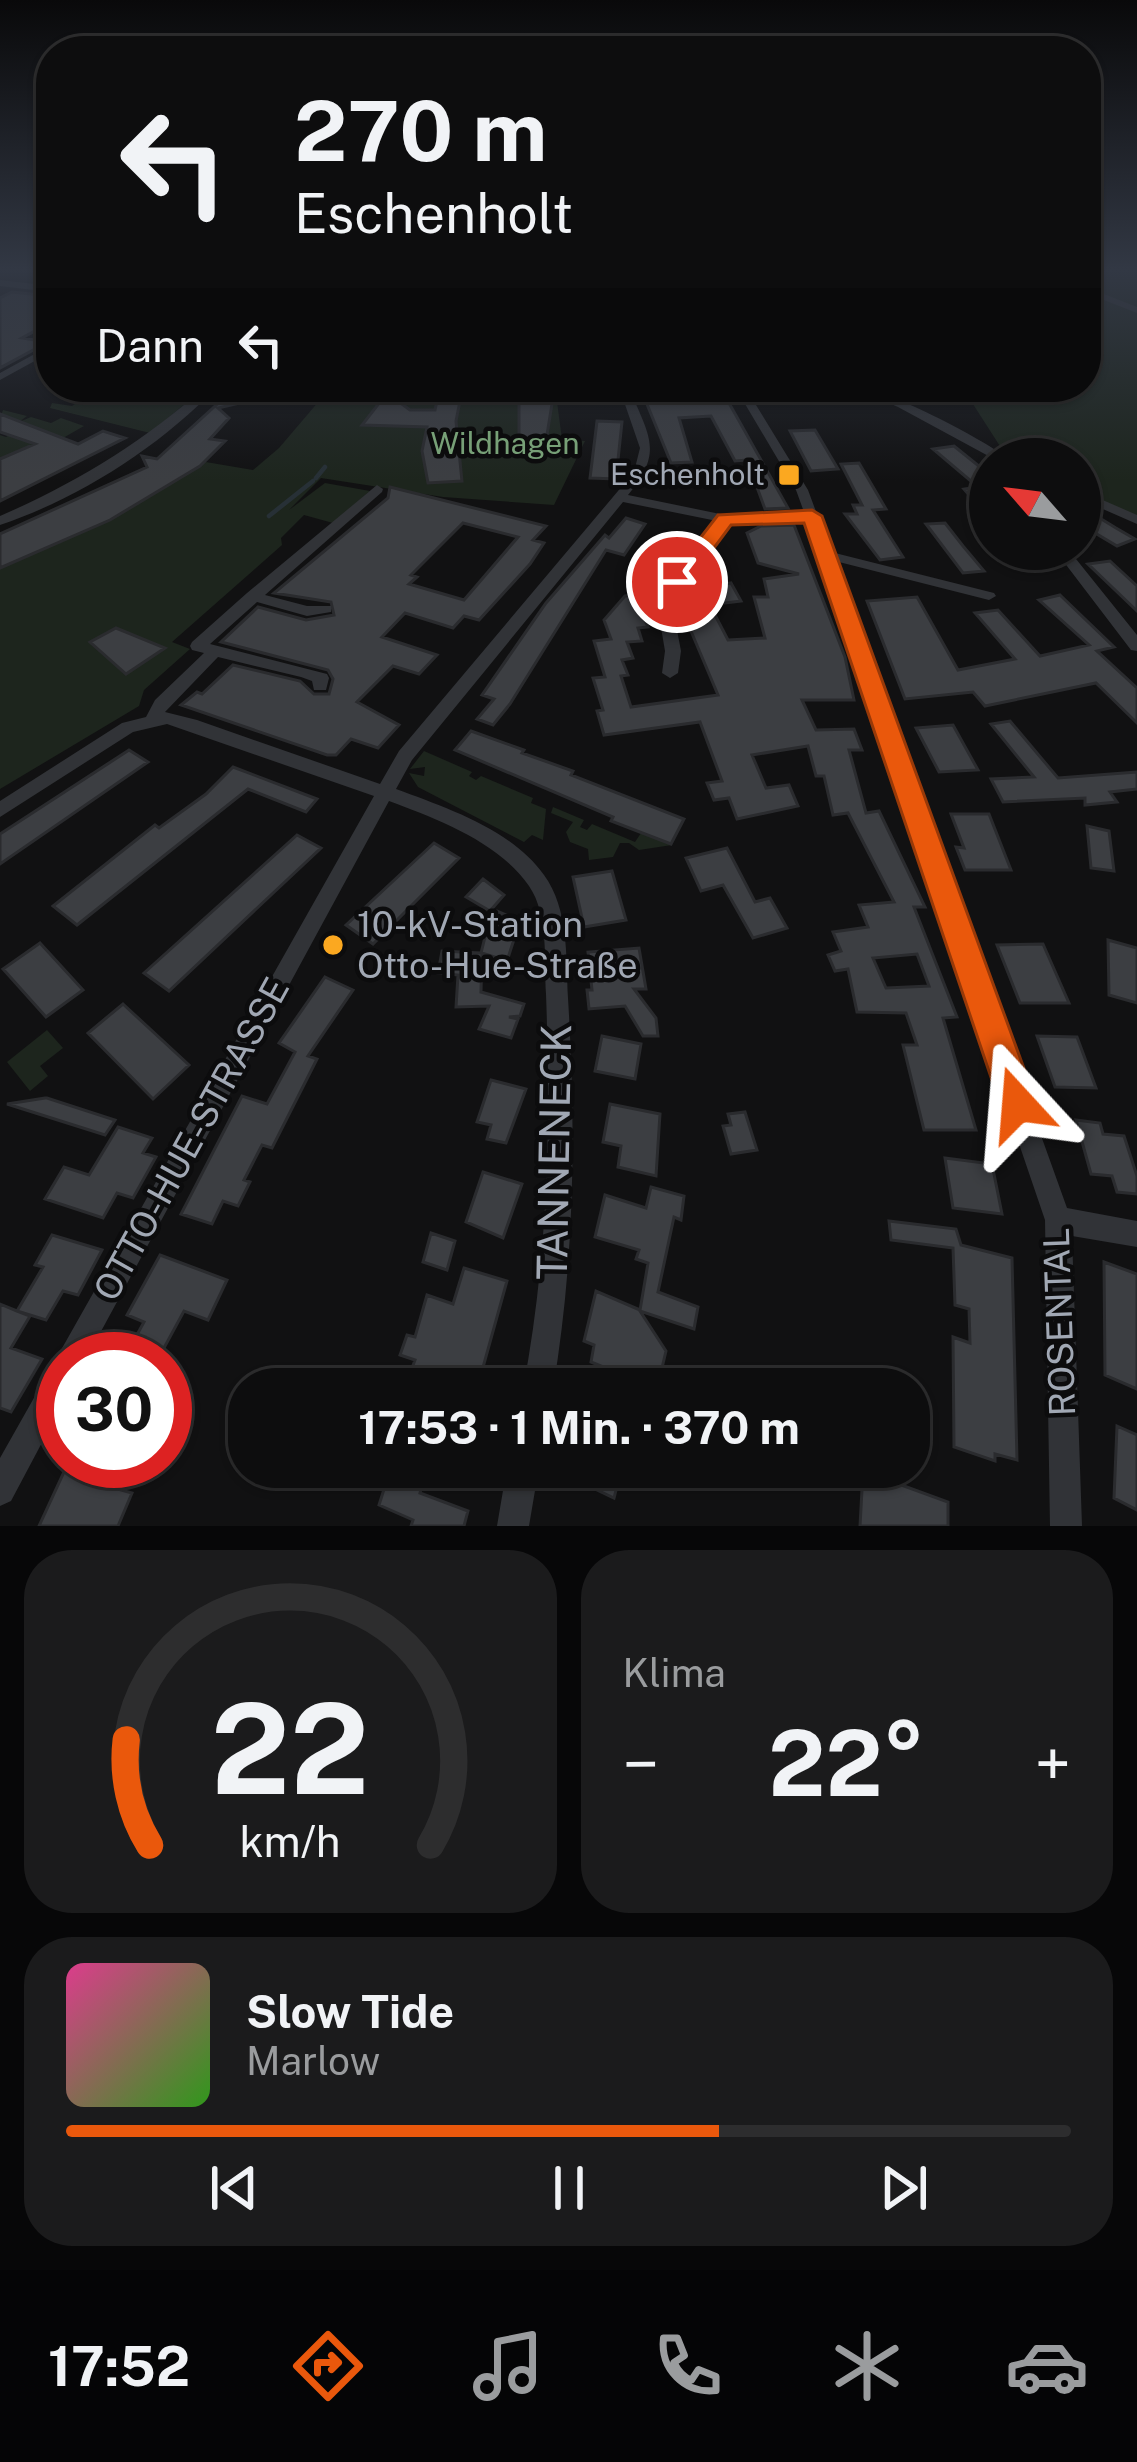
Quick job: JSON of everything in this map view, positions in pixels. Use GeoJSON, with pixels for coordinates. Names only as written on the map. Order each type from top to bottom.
{"type":"FeatureCollection","features":[{"type":"Feature","properties":{"kind":"street"},"geometry":{"type":"LineString","coordinates":[[0,377],[36,357]]}},
{"type":"Feature","properties":{"kind":"street"},"geometry":{"type":"LineString","coordinates":[[0,521],[113,468],[158,437],[196,402]]}},
{"type":"Feature","properties":{"kind":"street","name":"OTTO-HUE-STRASSE"},"geometry":{"type":"LineString","coordinates":[[85,1332],[415,744],[640,473],[646,448],[629,402]]}},
{"type":"Feature","properties":{"kind":"street","name":"ROSENTAL"},"geometry":{"type":"LineString","coordinates":[[749,402],[802,490],[812,516],[1058,1220],[1066,1526]]}},
{"type":"Feature","properties":{"kind":"street"},"geometry":{"type":"LineString","coordinates":[[892,402],[969,441]]}},
{"type":"Feature","properties":{"kind":"street"},"geometry":{"type":"LineString","coordinates":[[320,686],[321,678],[276,662],[250,661],[198,646],[376,489]]}},
{"type":"Feature","properties":{"kind":"street"},"geometry":{"type":"LineString","coordinates":[[622,498],[725,519],[812,516]]}},
{"type":"Feature","properties":{"kind":"street"},"geometry":{"type":"LineString","coordinates":[[1101,504],[1137,520]]}},
{"type":"Feature","properties":{"kind":"street"},"geometry":{"type":"LineString","coordinates":[[670,673],[673,651],[664,604],[725,519]]}},
{"type":"Feature","properties":{"kind":"street"},"geometry":{"type":"LineString","coordinates":[[826,555],[989,596]]}},
{"type":"Feature","properties":{"kind":"street"},"geometry":{"type":"LineString","coordinates":[[1077,570],[1137,646]]}},
{"type":"Feature","properties":{"kind":"street"},"geometry":{"type":"LineString","coordinates":[[252,596],[307,611],[326,609]]}},
{"type":"Feature","properties":{"kind":"street"},"geometry":{"type":"LineString","coordinates":[[154,718],[161,704],[215,651]]}},
{"type":"Feature","properties":{"kind":"street"},"geometry":{"type":"LineString","coordinates":[[0,810],[113,736],[154,718],[180,721],[383,795]]}},
{"type":"Feature","properties":{"kind":"street","name":"TANNENECK"},"geometry":{"type":"LineString","coordinates":[[383,795],[451,818],[500,847],[530,872],[547,906],[560,1041],[563,1149],[557,1249],[541,1368]]}},
{"type":"Feature","properties":{"kind":"street"},"geometry":{"type":"LineString","coordinates":[[1058,1220],[1137,1234]]}},
{"type":"Feature","properties":{"kind":"street"},"geometry":{"type":"LineString","coordinates":[[0,1490],[36,1423]]}},
{"type":"Feature","properties":{"kind":"street"},"geometry":{"type":"LineString","coordinates":[[513,1526],[519,1488]]}},
{"type":"Feature","properties":{"kind":"green space"},"geometry":{"type":"Polygon","coordinates":[[[1101,338],[1137,338],[1137,517],[1101,499],[1101,438],[995,438],[972,402],[1101,402],[1101,338]]]}},
{"type":"Feature","properties":{"kind":"green space"},"geometry":{"type":"Polygon","coordinates":[[[77,402],[187,402],[150,433],[50,408],[52,403],[72,406],[77,402]]]}},
{"type":"Feature","properties":{"kind":"green space","name":"Wildhagen"},"geometry":{"type":"Polygon","coordinates":[[[318,402],[557,402],[562,439],[585,441],[554,505],[443,497],[321,478],[289,510],[325,483],[370,491],[333,523],[304,515],[281,538],[282,545],[172,642],[190,649],[144,690],[139,706],[0,789],[0,560],[194,460],[253,470],[318,402]]]}},
{"type":"Feature","properties":{"kind":"green space"},"geometry":{"type":"Polygon","coordinates":[[[3,410],[27,416],[19,422],[31,417],[51,423],[61,418],[84,426],[35,454],[24,448],[0,459],[0,435],[6,437],[24,427],[0,418],[3,410]]]}},
{"type":"Feature","properties":{"kind":"green space"},"geometry":{"type":"Polygon","coordinates":[[[424,751],[472,772],[469,776],[476,780],[481,776],[533,798],[531,803],[546,809],[543,840],[532,835],[524,842],[418,787],[409,773],[424,776],[425,767],[410,769],[424,751]]]}},
{"type":"Feature","properties":{"kind":"green space"},"geometry":{"type":"Polygon","coordinates":[[[553,807],[584,820],[580,827],[587,830],[592,824],[635,842],[641,833],[672,845],[639,850],[620,843],[613,857],[589,860],[588,849],[570,842],[566,832],[573,822],[551,813],[553,807]]]}},
{"type":"Feature","properties":{"kind":"green space"},"geometry":{"type":"Polygon","coordinates":[[[47,1030],[63,1048],[40,1066],[48,1076],[30,1091],[7,1062],[47,1030]]]}},
{"type":"Feature","properties":{"kind":"building"},"geometry":{"type":"Polygon","coordinates":[[[0,338],[36,340],[36,348],[0,368],[0,338]]]}},
{"type":"Feature","properties":{"kind":"building"},"geometry":{"type":"Polygon","coordinates":[[[220,402],[244,402],[218,408],[229,418],[210,439],[225,441],[200,466],[110,520],[0,568],[0,534],[147,467],[142,456],[157,459],[220,402]]]}},
{"type":"Feature","properties":{"kind":"building"},"geometry":{"type":"Polygon","coordinates":[[[380,402],[435,410],[437,402],[460,402],[456,421],[462,481],[428,483],[422,451],[427,427],[362,425],[380,402]]]}},
{"type":"Feature","properties":{"kind":"building"},"geometry":{"type":"Polygon","coordinates":[[[519,402],[552,402],[546,441],[519,438],[519,402]]]}},
{"type":"Feature","properties":{"kind":"building"},"geometry":{"type":"Polygon","coordinates":[[[646,402],[728,402],[788,508],[765,509],[747,460],[735,461],[711,416],[679,418],[692,462],[671,463],[646,402]]]}},
{"type":"Feature","properties":{"kind":"building"},"geometry":{"type":"Polygon","coordinates":[[[0,414],[78,444],[103,431],[125,438],[0,501],[0,459],[35,444],[0,432],[0,414]]]}},
{"type":"Feature","properties":{"kind":"building"},"geometry":{"type":"Polygon","coordinates":[[[597,421],[622,422],[616,479],[590,478],[597,421]]]}},
{"type":"Feature","properties":{"kind":"building"},"geometry":{"type":"Polygon","coordinates":[[[815,430],[838,469],[811,471],[790,431],[815,430]]]}},
{"type":"Feature","properties":{"kind":"building"},"geometry":{"type":"Polygon","coordinates":[[[954,446],[969,458],[969,479],[933,449],[954,446]]]}},
{"type":"Feature","properties":{"kind":"building"},"geometry":{"type":"Polygon","coordinates":[[[859,463],[886,509],[873,510],[903,557],[880,560],[845,514],[857,514],[853,505],[862,505],[841,464],[859,463]]]}},
{"type":"Feature","properties":{"kind":"building"},"geometry":{"type":"Polygon","coordinates":[[[390,487],[546,526],[533,540],[544,543],[530,564],[479,620],[464,616],[453,628],[405,613],[382,637],[437,655],[419,674],[393,666],[357,702],[399,725],[378,748],[351,739],[336,755],[327,755],[181,705],[197,692],[202,694],[233,665],[300,681],[314,694],[329,694],[333,679],[328,670],[221,642],[258,607],[306,620],[334,615],[331,602],[274,593],[388,498],[390,487]],[[463,523],[411,575],[417,577],[409,584],[464,600],[518,537],[463,523]]]}},
{"type":"Feature","properties":{"kind":"building"},"geometry":{"type":"Polygon","coordinates":[[[626,518],[645,524],[624,555],[606,550],[510,704],[493,725],[477,719],[494,699],[482,695],[546,603],[605,535],[609,538],[626,518]]]}},
{"type":"Feature","properties":{"kind":"building"},"geometry":{"type":"Polygon","coordinates":[[[1101,519],[1135,539],[1117,546],[1101,536],[1101,519]]]}},
{"type":"Feature","properties":{"kind":"building"},"geometry":{"type":"Polygon","coordinates":[[[945,523],[969,553],[969,570],[984,571],[963,573],[926,524],[945,523]]]}},
{"type":"Feature","properties":{"kind":"building"},"geometry":{"type":"Polygon","coordinates":[[[794,525],[845,657],[854,700],[802,700],[816,730],[854,729],[862,750],[849,750],[866,813],[879,811],[925,907],[914,907],[957,1017],[943,1018],[976,1130],[924,1130],[903,1045],[917,1045],[906,1013],[857,1012],[848,969],[835,971],[828,955],[841,951],[833,932],[868,927],[859,905],[894,902],[848,813],[833,815],[824,776],[816,776],[808,746],[752,755],[766,788],[789,785],[798,806],[737,819],[729,798],[714,800],[707,783],[722,781],[700,722],[604,735],[597,711],[603,710],[593,678],[605,677],[594,641],[611,639],[604,620],[625,596],[652,593],[641,611],[648,627],[638,628],[642,641],[627,642],[633,658],[622,660],[628,675],[621,676],[631,707],[718,695],[685,617],[714,613],[728,640],[765,638],[754,597],[768,597],[764,579],[799,574],[758,563],[747,533],[761,526],[794,525]],[[917,954],[873,958],[886,988],[929,986],[917,954]]]}},
{"type":"Feature","properties":{"kind":"building"},"geometry":{"type":"Polygon","coordinates":[[[1110,561],[1137,586],[1137,611],[1094,570],[1101,570],[1101,562],[1110,561]]]}},
{"type":"Feature","properties":{"kind":"building"},"geometry":{"type":"Polygon","coordinates":[[[731,583],[741,601],[701,606],[692,589],[731,583]]]}},
{"type":"Feature","properties":{"kind":"building"},"geometry":{"type":"Polygon","coordinates":[[[1060,595],[1114,647],[1097,651],[1137,688],[1137,723],[1096,683],[985,706],[973,692],[905,699],[867,601],[917,597],[958,670],[1015,659],[975,613],[998,610],[1040,656],[1089,645],[1039,600],[1060,595]]]}},
{"type":"Feature","properties":{"kind":"building"},"geometry":{"type":"Polygon","coordinates":[[[116,628],[165,648],[126,674],[90,642],[116,628]]]}},
{"type":"Feature","properties":{"kind":"building"},"geometry":{"type":"Polygon","coordinates":[[[1010,721],[1058,778],[1137,772],[1137,789],[1110,792],[1117,802],[1085,805],[1085,798],[1003,802],[991,779],[1034,777],[991,724],[1010,721]]]}},
{"type":"Feature","properties":{"kind":"building"},"geometry":{"type":"Polygon","coordinates":[[[953,725],[978,770],[939,772],[916,728],[953,725]]]}},
{"type":"Feature","properties":{"kind":"building"},"geometry":{"type":"Polygon","coordinates":[[[471,731],[684,819],[671,844],[611,821],[613,817],[455,750],[471,731]]]}},
{"type":"Feature","properties":{"kind":"building"},"geometry":{"type":"Polygon","coordinates":[[[129,750],[148,762],[0,864],[0,834],[129,750]]]}},
{"type":"Feature","properties":{"kind":"building"},"geometry":{"type":"Polygon","coordinates":[[[233,767],[317,799],[306,812],[248,789],[77,925],[53,906],[155,825],[159,828],[206,794],[233,767]]]}},
{"type":"Feature","properties":{"kind":"building"},"geometry":{"type":"Polygon","coordinates":[[[951,814],[989,814],[1011,870],[965,870],[956,847],[964,848],[951,814]]]}},
{"type":"Feature","properties":{"kind":"building"},"geometry":{"type":"Polygon","coordinates":[[[1087,826],[1109,831],[1114,871],[1091,868],[1087,826]]]}},
{"type":"Feature","properties":{"kind":"building"},"geometry":{"type":"Polygon","coordinates":[[[297,835],[321,848],[169,991],[144,973],[297,835]]]}},
{"type":"Feature","properties":{"kind":"building"},"geometry":{"type":"Polygon","coordinates":[[[434,843],[459,858],[373,944],[346,925],[434,843]]]}},
{"type":"Feature","properties":{"kind":"building"},"geometry":{"type":"Polygon","coordinates":[[[727,848],[755,902],[770,898],[787,928],[753,938],[723,885],[701,891],[686,858],[727,848]]]}},
{"type":"Feature","properties":{"kind":"building"},"geometry":{"type":"Polygon","coordinates":[[[612,871],[626,920],[584,927],[573,877],[612,871]]]}},
{"type":"Feature","properties":{"kind":"building"},"geometry":{"type":"Polygon","coordinates":[[[483,879],[504,895],[490,911],[466,897],[483,879]]]}},
{"type":"Feature","properties":{"kind":"building"},"geometry":{"type":"Polygon","coordinates":[[[492,909],[520,921],[507,961],[482,953],[481,992],[524,1004],[520,1016],[509,1017],[518,1019],[511,1038],[479,1029],[489,1006],[456,1007],[458,975],[438,973],[442,951],[481,953],[492,909]]]}},
{"type":"Feature","properties":{"kind":"building"},"geometry":{"type":"Polygon","coordinates":[[[1108,940],[1137,948],[1137,1003],[1109,995],[1108,940]]]}},
{"type":"Feature","properties":{"kind":"building"},"geometry":{"type":"Polygon","coordinates":[[[40,943],[83,990],[46,1017],[3,969],[40,943]]]}},
{"type":"Feature","properties":{"kind":"building"},"geometry":{"type":"Polygon","coordinates":[[[1043,944],[1069,1003],[1020,1003],[997,945],[1043,944]]]}},
{"type":"Feature","properties":{"kind":"building"},"geometry":{"type":"Polygon","coordinates":[[[639,948],[646,989],[634,989],[656,1018],[658,1036],[643,1036],[625,1006],[589,1009],[588,952],[639,948]]]}},
{"type":"Feature","properties":{"kind":"building"},"geometry":{"type":"Polygon","coordinates":[[[325,977],[353,990],[308,1056],[317,1059],[272,1148],[262,1145],[244,1180],[250,1182],[238,1206],[223,1201],[212,1224],[181,1214],[242,1096],[267,1104],[295,1052],[279,1043],[325,977]]]}},
{"type":"Feature","properties":{"kind":"building"},"geometry":{"type":"Polygon","coordinates":[[[123,1004],[189,1065],[153,1099],[88,1033],[123,1004]]]}},
{"type":"Feature","properties":{"kind":"building"},"geometry":{"type":"Polygon","coordinates":[[[602,1036],[641,1044],[635,1079],[595,1071],[602,1036]]]}},
{"type":"Feature","properties":{"kind":"building"},"geometry":{"type":"Polygon","coordinates":[[[1037,1036],[1077,1037],[1096,1088],[1055,1087],[1037,1036]]]}},
{"type":"Feature","properties":{"kind":"building"},"geometry":{"type":"Polygon","coordinates":[[[491,1080],[526,1089],[506,1143],[487,1139],[491,1125],[477,1122],[491,1080]]]}},
{"type":"Feature","properties":{"kind":"building"},"geometry":{"type":"Polygon","coordinates":[[[45,1098],[115,1120],[105,1135],[7,1104],[45,1098]]]}},
{"type":"Feature","properties":{"kind":"building"},"geometry":{"type":"Polygon","coordinates":[[[610,1104],[660,1114],[656,1176],[618,1167],[621,1146],[603,1142],[610,1104]]]}},
{"type":"Feature","properties":{"kind":"building"},"geometry":{"type":"Polygon","coordinates":[[[745,1112],[757,1150],[731,1154],[723,1126],[731,1125],[728,1114],[745,1112]]]}},
{"type":"Feature","properties":{"kind":"building"},"geometry":{"type":"Polygon","coordinates":[[[1076,1120],[1100,1123],[1103,1134],[1124,1136],[1137,1176],[1137,1194],[1117,1192],[1112,1176],[1091,1174],[1076,1120]]]}},
{"type":"Feature","properties":{"kind":"building"},"geometry":{"type":"Polygon","coordinates":[[[118,1127],[152,1138],[143,1153],[156,1157],[133,1198],[117,1193],[103,1218],[45,1199],[64,1167],[89,1175],[118,1127]]]}},
{"type":"Feature","properties":{"kind":"building"},"geometry":{"type":"Polygon","coordinates":[[[945,1158],[992,1164],[1002,1214],[953,1208],[945,1158]]]}},
{"type":"Feature","properties":{"kind":"building"},"geometry":{"type":"Polygon","coordinates":[[[483,1172],[522,1184],[503,1238],[466,1222],[483,1172]]]}},
{"type":"Feature","properties":{"kind":"building"},"geometry":{"type":"Polygon","coordinates":[[[651,1187],[684,1196],[681,1220],[674,1217],[658,1292],[698,1307],[694,1329],[640,1311],[666,1351],[662,1368],[606,1368],[591,1362],[594,1345],[584,1341],[596,1291],[640,1310],[648,1263],[636,1259],[639,1250],[595,1237],[605,1195],[646,1208],[651,1187]]]}},
{"type":"Feature","properties":{"kind":"building"},"geometry":{"type":"Polygon","coordinates":[[[889,1221],[956,1229],[961,1245],[1012,1258],[1017,1460],[995,1454],[995,1461],[954,1447],[953,1337],[970,1343],[969,1309],[955,1305],[953,1248],[891,1240],[889,1221]]]}},
{"type":"Feature","properties":{"kind":"building"},"geometry":{"type":"Polygon","coordinates":[[[431,1233],[455,1241],[447,1270],[423,1262],[431,1233]]]}},
{"type":"Feature","properties":{"kind":"building"},"geometry":{"type":"Polygon","coordinates":[[[52,1235],[102,1250],[78,1295],[63,1291],[46,1320],[17,1311],[43,1267],[35,1265],[52,1235]]]}},
{"type":"Feature","properties":{"kind":"building"},"geometry":{"type":"Polygon","coordinates":[[[160,1255],[227,1280],[208,1320],[184,1311],[173,1332],[138,1332],[144,1322],[127,1315],[160,1255]]]}},
{"type":"Feature","properties":{"kind":"building"},"geometry":{"type":"Polygon","coordinates":[[[1104,1262],[1137,1274],[1137,1389],[1105,1375],[1104,1262]]]}},
{"type":"Feature","properties":{"kind":"building"},"geometry":{"type":"Polygon","coordinates":[[[464,1268],[507,1281],[483,1368],[412,1368],[415,1360],[400,1355],[407,1335],[415,1337],[427,1295],[453,1304],[464,1268]]]}},
{"type":"Feature","properties":{"kind":"building"},"geometry":{"type":"Polygon","coordinates":[[[0,1304],[30,1316],[11,1348],[36,1357],[36,1369],[11,1412],[0,1408],[0,1304]]]}},
{"type":"Feature","properties":{"kind":"building"},"geometry":{"type":"Polygon","coordinates":[[[1117,1426],[1137,1435],[1137,1510],[1114,1498],[1117,1426]]]}},
{"type":"Feature","properties":{"kind":"building"},"geometry":{"type":"Polygon","coordinates":[[[57,1488],[114,1488],[132,1493],[118,1526],[39,1526],[57,1488]]]}},
{"type":"Feature","properties":{"kind":"building"},"geometry":{"type":"Polygon","coordinates":[[[384,1488],[421,1488],[420,1493],[468,1511],[464,1526],[411,1526],[413,1520],[379,1505],[384,1488]]]}},
{"type":"Feature","properties":{"kind":"building"},"geometry":{"type":"Polygon","coordinates":[[[593,1488],[617,1488],[614,1498],[593,1488]]]}},
{"type":"Feature","properties":{"kind":"building"},"geometry":{"type":"Polygon","coordinates":[[[862,1488],[910,1488],[948,1502],[948,1526],[860,1526],[862,1488]]]}},
{"type":"Feature","properties":{"kind":"waterway"},"geometry":{"type":"LineString","coordinates":[[316,478],[325,467]]}},
{"type":"Feature","properties":{"kind":"waterway"},"geometry":{"type":"LineString","coordinates":[[269,516],[313,481]]}},
{"type":"Feature","properties":{"kind":"place","name":"Eschenholt"},"geometry":{"type":"Point","coordinates":[789,475]}},
{"type":"Feature","properties":{"kind":"place","name":"10-kV-Station Otto-Hue-Straße"},"geometry":{"type":"Point","coordinates":[333,945]}},
{"type":"Feature","properties":{"kind":"route"},"geometry":{"type":"LineString","coordinates":[[677,582],[725,519],[812,516],[1018,1104]]}}]}
